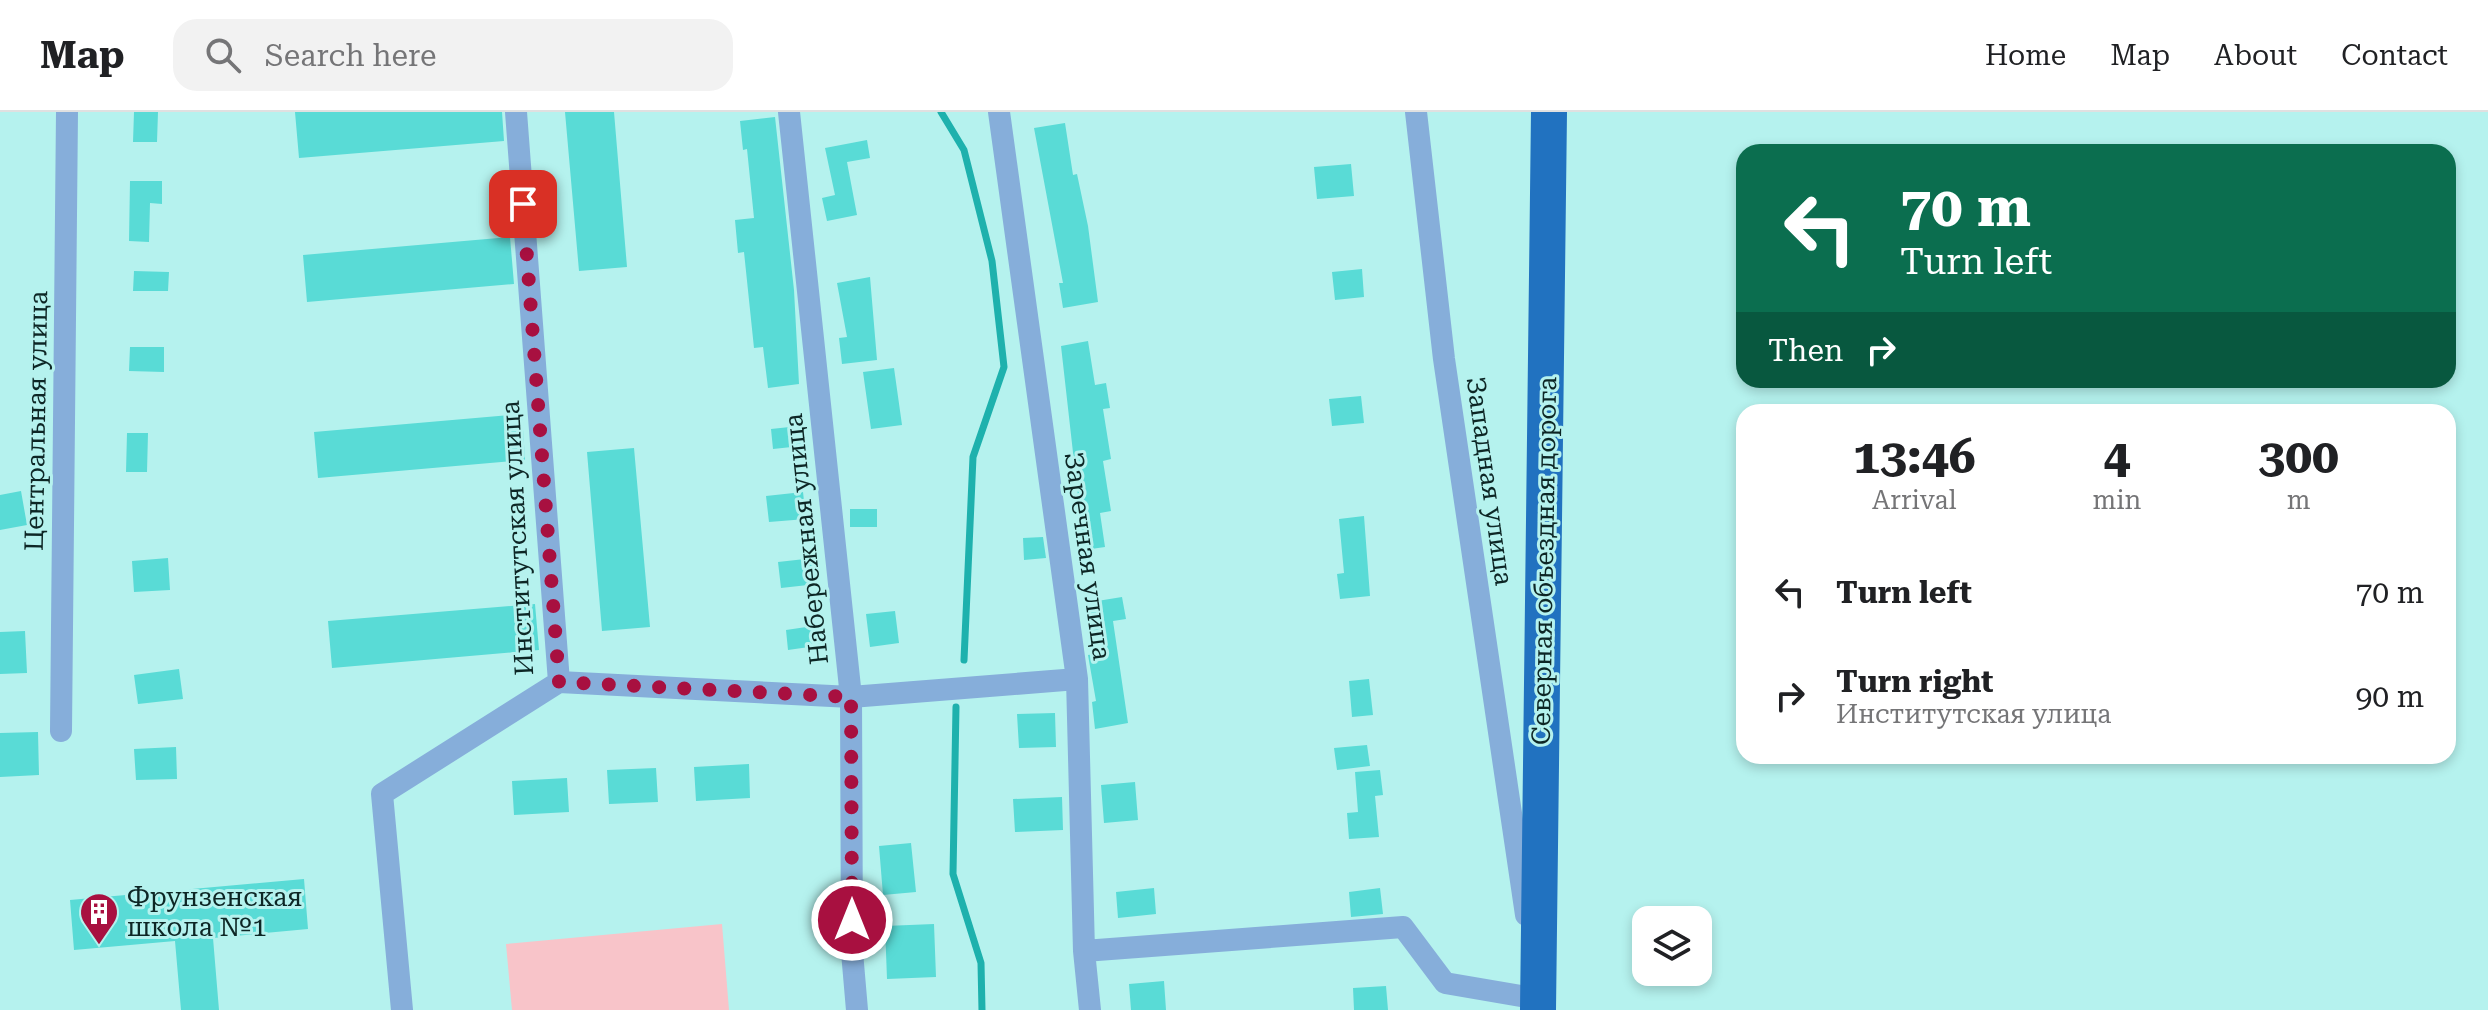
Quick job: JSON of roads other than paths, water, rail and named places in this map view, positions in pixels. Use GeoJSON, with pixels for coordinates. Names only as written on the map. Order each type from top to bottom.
{"type":"FeatureCollection","features":[{"type":"Feature","properties":{"kind":"highway","name":"Северная объездная дорога"},"geometry":{"type":"LineString","coordinates":[[1538,1005],[1549,112]]}},
{"type":"Feature","properties":{"kind":"street","name":"Центральная улица"},"geometry":{"type":"LineString","coordinates":[[61,731],[67,112]]}},
{"type":"Feature","properties":{"kind":"street","name":"Институтская улица"},"geometry":{"type":"LineString","coordinates":[[402,1010],[382,794],[559,682],[516,112]]}},
{"type":"Feature","properties":{"kind":"street","name":"Набережная улица"},"geometry":{"type":"LineString","coordinates":[[789,112],[851,697],[852,952],[857,1010]]}},
{"type":"Feature","properties":{"kind":"street","name":"Заречная улица"},"geometry":{"type":"LineString","coordinates":[[999,112],[1077,679],[1084,951],[1090,1010]]}},
{"type":"Feature","properties":{"kind":"street","name":"Западная улица"},"geometry":{"type":"LineString","coordinates":[[1416,112],[1444,359],[1538,1005]]}},
{"type":"Feature","properties":{"kind":"street"},"geometry":{"type":"LineString","coordinates":[[559,682],[851,697],[1077,679]]}},
{"type":"Feature","properties":{"kind":"street"},"geometry":{"type":"LineString","coordinates":[[1084,951],[1403,927],[1445,983],[1538,1005]]}},
{"type":"Feature","properties":{"kind":"waterway"},"geometry":{"type":"LineString","coordinates":[[941,112],[964,150],[992,261],[1004,367],[973,457],[964,660]]}},
{"type":"Feature","properties":{"kind":"waterway"},"geometry":{"type":"LineString","coordinates":[[956,707],[953,874],[981,963],[982,1010]]}},
{"type":"Feature","properties":{"kind":"place","name":"Фрунзенская школа №1"},"geometry":{"type":"Point","coordinates":[99,946]}}]}
